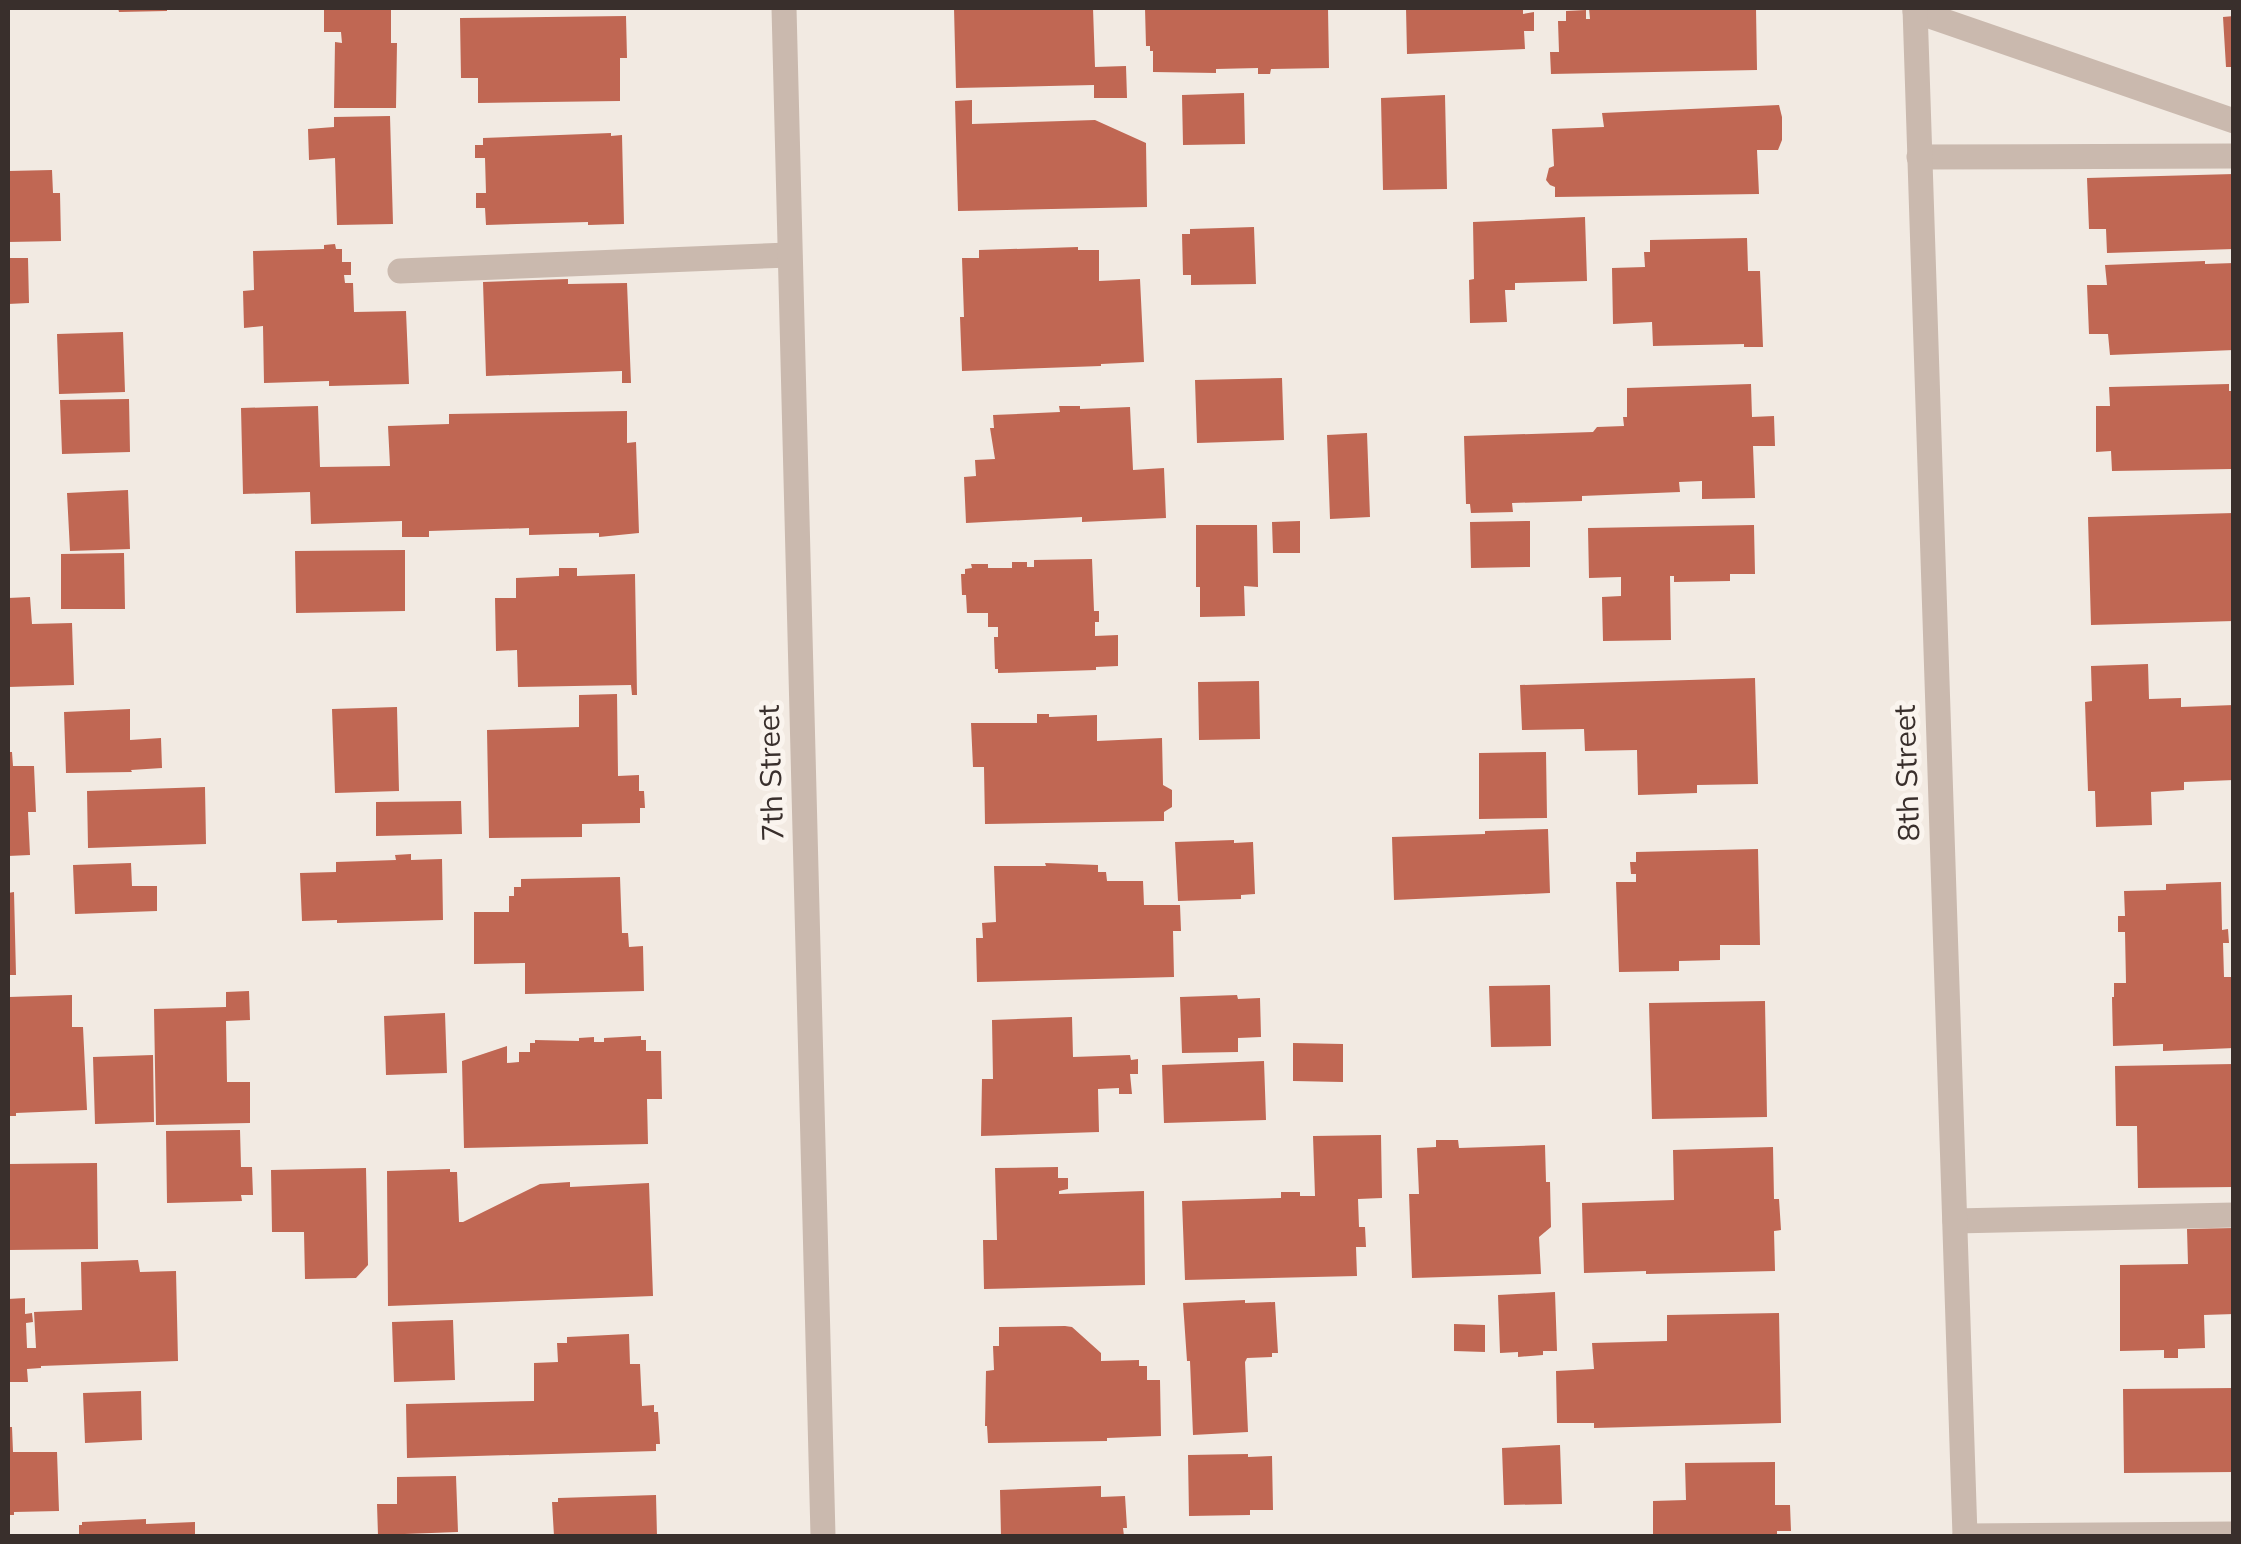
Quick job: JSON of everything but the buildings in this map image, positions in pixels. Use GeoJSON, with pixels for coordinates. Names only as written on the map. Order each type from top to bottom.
{"type":"FeatureCollection","features":[{"type":"Feature","properties":{"kind":"street","name":"7th Street"},"geometry":{"type":"LineString","coordinates":[[784,8],[823,1536]]}},
{"type":"Feature","properties":{"kind":"street"},"geometry":{"type":"LineString","coordinates":[[1915,9],[2234,121]]}},
{"type":"Feature","properties":{"kind":"street","name":"8th Street"},"geometry":{"type":"LineString","coordinates":[[1915,9],[1965,1536]]}},
{"type":"Feature","properties":{"kind":"street"},"geometry":{"type":"LineString","coordinates":[[1919,158],[2234,156]]}},
{"type":"Feature","properties":{"kind":"street"},"geometry":{"type":"LineString","coordinates":[[400,271],[790,256]]}},
{"type":"Feature","properties":{"kind":"street"},"geometry":{"type":"LineString","coordinates":[[1954,1221],[2234,1215]]}},
{"type":"Feature","properties":{"kind":"street"},"geometry":{"type":"LineString","coordinates":[[1965,1536],[2234,1534]]}}]}
